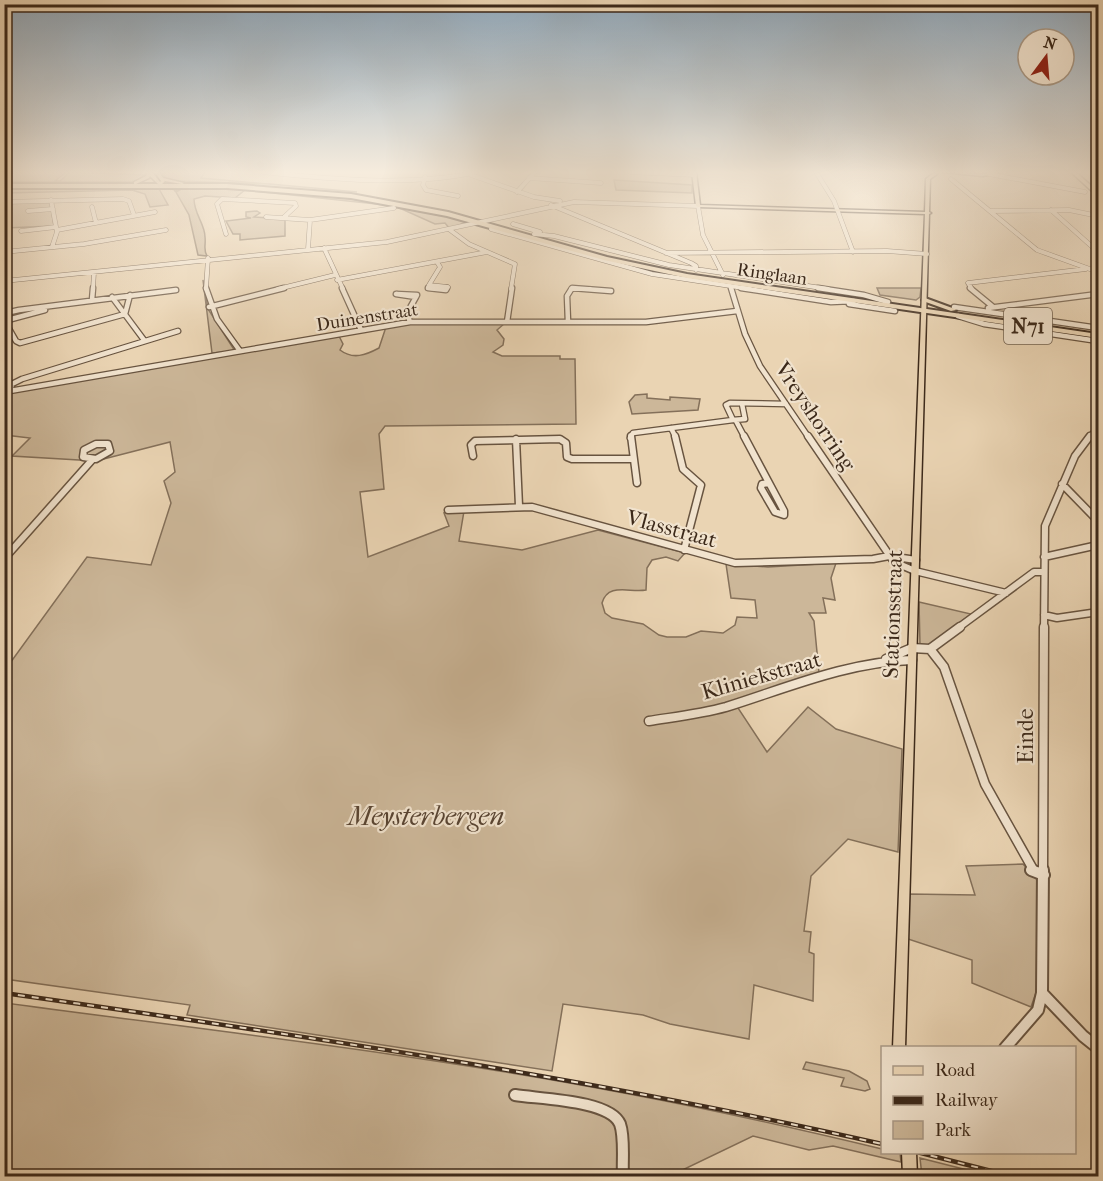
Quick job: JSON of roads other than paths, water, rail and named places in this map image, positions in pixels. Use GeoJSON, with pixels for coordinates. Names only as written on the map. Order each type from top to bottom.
{"type":"FeatureCollection","features":[{"type":"Feature","properties":{"kind":"highway","name":"Ringlaan"},"geometry":{"type":"LineString","coordinates":[[517,227],[534,234],[660,268],[887,304],[985,314],[1098,334]]}},
{"type":"Feature","properties":{"kind":"highway","name":"Ringlaan"},"geometry":{"type":"LineString","coordinates":[[501,228],[606,259],[665,272],[887,304]]}},
{"type":"Feature","properties":{"kind":"highway","name":"Ringlaan"},"geometry":{"type":"LineString","coordinates":[[956,312],[1098,334]]}},
{"type":"Feature","properties":{"kind":"main road","name":"Stationsstraat"},"geometry":{"type":"LineString","coordinates":[[899,1046],[928,227]]}},
{"type":"Feature","properties":{"kind":"main road"},"geometry":{"type":"LineString","coordinates":[[909,1154],[910,1176]]}},
{"type":"Feature","properties":{"kind":"street"},"geometry":{"type":"LineString","coordinates":[[21,231],[67,227]]}},
{"type":"Feature","properties":{"kind":"street"},"geometry":{"type":"LineString","coordinates":[[226,227],[228,232]]}},
{"type":"Feature","properties":{"kind":"street"},"geometry":{"type":"LineString","coordinates":[[308,249],[309,227]]}},
{"type":"Feature","properties":{"kind":"street"},"geometry":{"type":"LineString","coordinates":[[4,281],[207,258],[387,242],[462,227]]}},
{"type":"Feature","properties":{"kind":"street"},"geometry":{"type":"LineString","coordinates":[[518,227],[696,270],[864,295],[887,304]]}},
{"type":"Feature","properties":{"kind":"street"},"geometry":{"type":"LineString","coordinates":[[602,227],[694,265],[696,270]]}},
{"type":"Feature","properties":{"kind":"street"},"geometry":{"type":"LineString","coordinates":[[702,227],[711,252],[723,275]]}},
{"type":"Feature","properties":{"kind":"street"},"geometry":{"type":"LineString","coordinates":[[844,227],[853,252]]}},
{"type":"Feature","properties":{"kind":"street"},"geometry":{"type":"LineString","coordinates":[[1009,227],[1037,250],[1098,272]]}},
{"type":"Feature","properties":{"kind":"street"},"geometry":{"type":"LineString","coordinates":[[1070,227],[1098,252]]}},
{"type":"Feature","properties":{"kind":"street"},"geometry":{"type":"LineString","coordinates":[[501,228],[508,233]]}},
{"type":"Feature","properties":{"kind":"street"},"geometry":{"type":"LineString","coordinates":[[51,247],[56,229]]}},
{"type":"Feature","properties":{"kind":"street"},"geometry":{"type":"LineString","coordinates":[[491,229],[622,267],[731,288],[844,302],[895,311]]}},
{"type":"Feature","properties":{"kind":"street"},"geometry":{"type":"LineString","coordinates":[[4,252],[166,230]]}},
{"type":"Feature","properties":{"kind":"street"},"geometry":{"type":"LineString","coordinates":[[450,230],[469,244],[515,264],[507,322]]}},
{"type":"Feature","properties":{"kind":"street"},"geometry":{"type":"LineString","coordinates":[[534,234],[545,235]]}},
{"type":"Feature","properties":{"kind":"street"},"geometry":{"type":"LineString","coordinates":[[324,248],[361,330]]}},
{"type":"Feature","properties":{"kind":"street"},"geometry":{"type":"LineString","coordinates":[[666,254],[897,251],[927,254]]}},
{"type":"Feature","properties":{"kind":"street"},"geometry":{"type":"LineString","coordinates":[[209,307],[336,278],[488,252]]}},
{"type":"Feature","properties":{"kind":"street"},"geometry":{"type":"LineString","coordinates":[[207,258],[204,277],[209,307],[240,351]]}},
{"type":"Feature","properties":{"kind":"street"},"geometry":{"type":"LineString","coordinates":[[429,285],[440,267],[437,262]]}},
{"type":"Feature","properties":{"kind":"street"},"geometry":{"type":"LineString","coordinates":[[992,306],[969,287],[968,283],[1088,268]]}},
{"type":"Feature","properties":{"kind":"street"},"geometry":{"type":"LineString","coordinates":[[92,300],[94,272]]}},
{"type":"Feature","properties":{"kind":"street"},"geometry":{"type":"LineString","coordinates":[[568,322],[568,294],[572,288],[611,291]]}},
{"type":"Feature","properties":{"kind":"street","name":"Vreyshorring"},"geometry":{"type":"LineString","coordinates":[[731,288],[752,352],[894,562],[915,571],[1006,593]]}},
{"type":"Feature","properties":{"kind":"street"},"geometry":{"type":"LineString","coordinates":[[125,314],[20,343],[16,341],[5,321],[71,303],[176,290]]}},
{"type":"Feature","properties":{"kind":"street"},"geometry":{"type":"LineString","coordinates":[[985,314],[992,306],[1098,294]]}},
{"type":"Feature","properties":{"kind":"street"},"geometry":{"type":"LineString","coordinates":[[125,314],[130,295]]}},
{"type":"Feature","properties":{"kind":"street"},"geometry":{"type":"LineString","coordinates":[[112,297],[144,340]]}},
{"type":"Feature","properties":{"kind":"street"},"geometry":{"type":"LineString","coordinates":[[410,322],[407,313],[416,297]]}},
{"type":"Feature","properties":{"kind":"street"},"geometry":{"type":"LineString","coordinates":[[844,302],[854,301]]}},
{"type":"Feature","properties":{"kind":"street","name":"Duinenstraat"},"geometry":{"type":"LineString","coordinates":[[7,392],[410,322],[654,322],[737,311]]}},
{"type":"Feature","properties":{"kind":"street"},"geometry":{"type":"LineString","coordinates":[[4,384],[12,384],[178,331]]}},
{"type":"Feature","properties":{"kind":"street"},"geometry":{"type":"LineString","coordinates":[[7,392],[12,384]]}},
{"type":"Feature","properties":{"kind":"street"},"geometry":{"type":"LineString","coordinates":[[637,483],[632,459],[631,435],[745,418],[742,404]]}},
{"type":"Feature","properties":{"kind":"street"},"geometry":{"type":"LineString","coordinates":[[769,483],[762,484],[761,488],[775,512],[784,515],[784,511],[769,483],[734,421],[726,405],[786,404]]}},
{"type":"Feature","properties":{"kind":"street","name":"Einde"},"geometry":{"type":"LineString","coordinates":[[1006,1046],[1038,1010],[1042,993],[1045,526],[1075,456],[1098,427]]}},
{"type":"Feature","properties":{"kind":"street"},"geometry":{"type":"LineString","coordinates":[[671,429],[679,444],[683,469],[701,485],[684,550]]}},
{"type":"Feature","properties":{"kind":"street"},"geometry":{"type":"LineString","coordinates":[[473,456],[471,445],[475,441],[516,439],[564,440],[567,457],[572,459],[632,459]]}},
{"type":"Feature","properties":{"kind":"street"},"geometry":{"type":"LineString","coordinates":[[516,439],[519,506]]}},
{"type":"Feature","properties":{"kind":"street"},"geometry":{"type":"LineString","coordinates":[[4,559],[89,459]]}},
{"type":"Feature","properties":{"kind":"street"},"geometry":{"type":"LineString","coordinates":[[1062,484],[1098,521]]}},
{"type":"Feature","properties":{"kind":"street","name":"Vlasstraat"},"geometry":{"type":"LineString","coordinates":[[448,510],[532,507],[684,550],[744,564],[873,560],[889,556]]}},
{"type":"Feature","properties":{"kind":"street"},"geometry":{"type":"LineString","coordinates":[[1044,557],[1098,545]]}},
{"type":"Feature","properties":{"kind":"street"},"geometry":{"type":"LineString","coordinates":[[889,556],[916,560]]}},
{"type":"Feature","properties":{"kind":"street"},"geometry":{"type":"LineString","coordinates":[[912,648],[930,649],[1034,572],[1044,572]]}},
{"type":"Feature","properties":{"kind":"street"},"geometry":{"type":"LineString","coordinates":[[1044,615],[1057,618],[1098,612]]}},
{"type":"Feature","properties":{"kind":"street","name":"Kliniekstraat"},"geometry":{"type":"LineString","coordinates":[[649,721],[723,708],[801,682],[881,661],[912,648]]}},
{"type":"Feature","properties":{"kind":"street"},"geometry":{"type":"LineString","coordinates":[[930,649],[944,667],[985,784],[1031,870],[1044,875]]}},
{"type":"Feature","properties":{"kind":"street","name":"Kliniekstraat"},"geometry":{"type":"LineString","coordinates":[[881,661],[912,660]]}},
{"type":"Feature","properties":{"kind":"street"},"geometry":{"type":"LineString","coordinates":[[1042,993],[1057,1004],[1080,1035],[1098,1048]]}},
{"type":"Feature","properties":{"kind":"street"},"geometry":{"type":"LineString","coordinates":[[515,1095],[597,1107],[611,1112],[620,1125],[623,1176]]}},
{"type":"Feature","properties":{"kind":"railway"},"geometry":{"type":"LineString","coordinates":[[4,993],[335,1042],[554,1078],[664,1098],[881,1144]]}},
{"type":"Feature","properties":{"kind":"railway"},"geometry":{"type":"LineString","coordinates":[[925,1154],[1011,1176]]}},
{"type":"Feature","properties":{"kind":"park label","name":"Meysterbergen"},"geometry":{"type":"Point","coordinates":[426,816]}}]}
